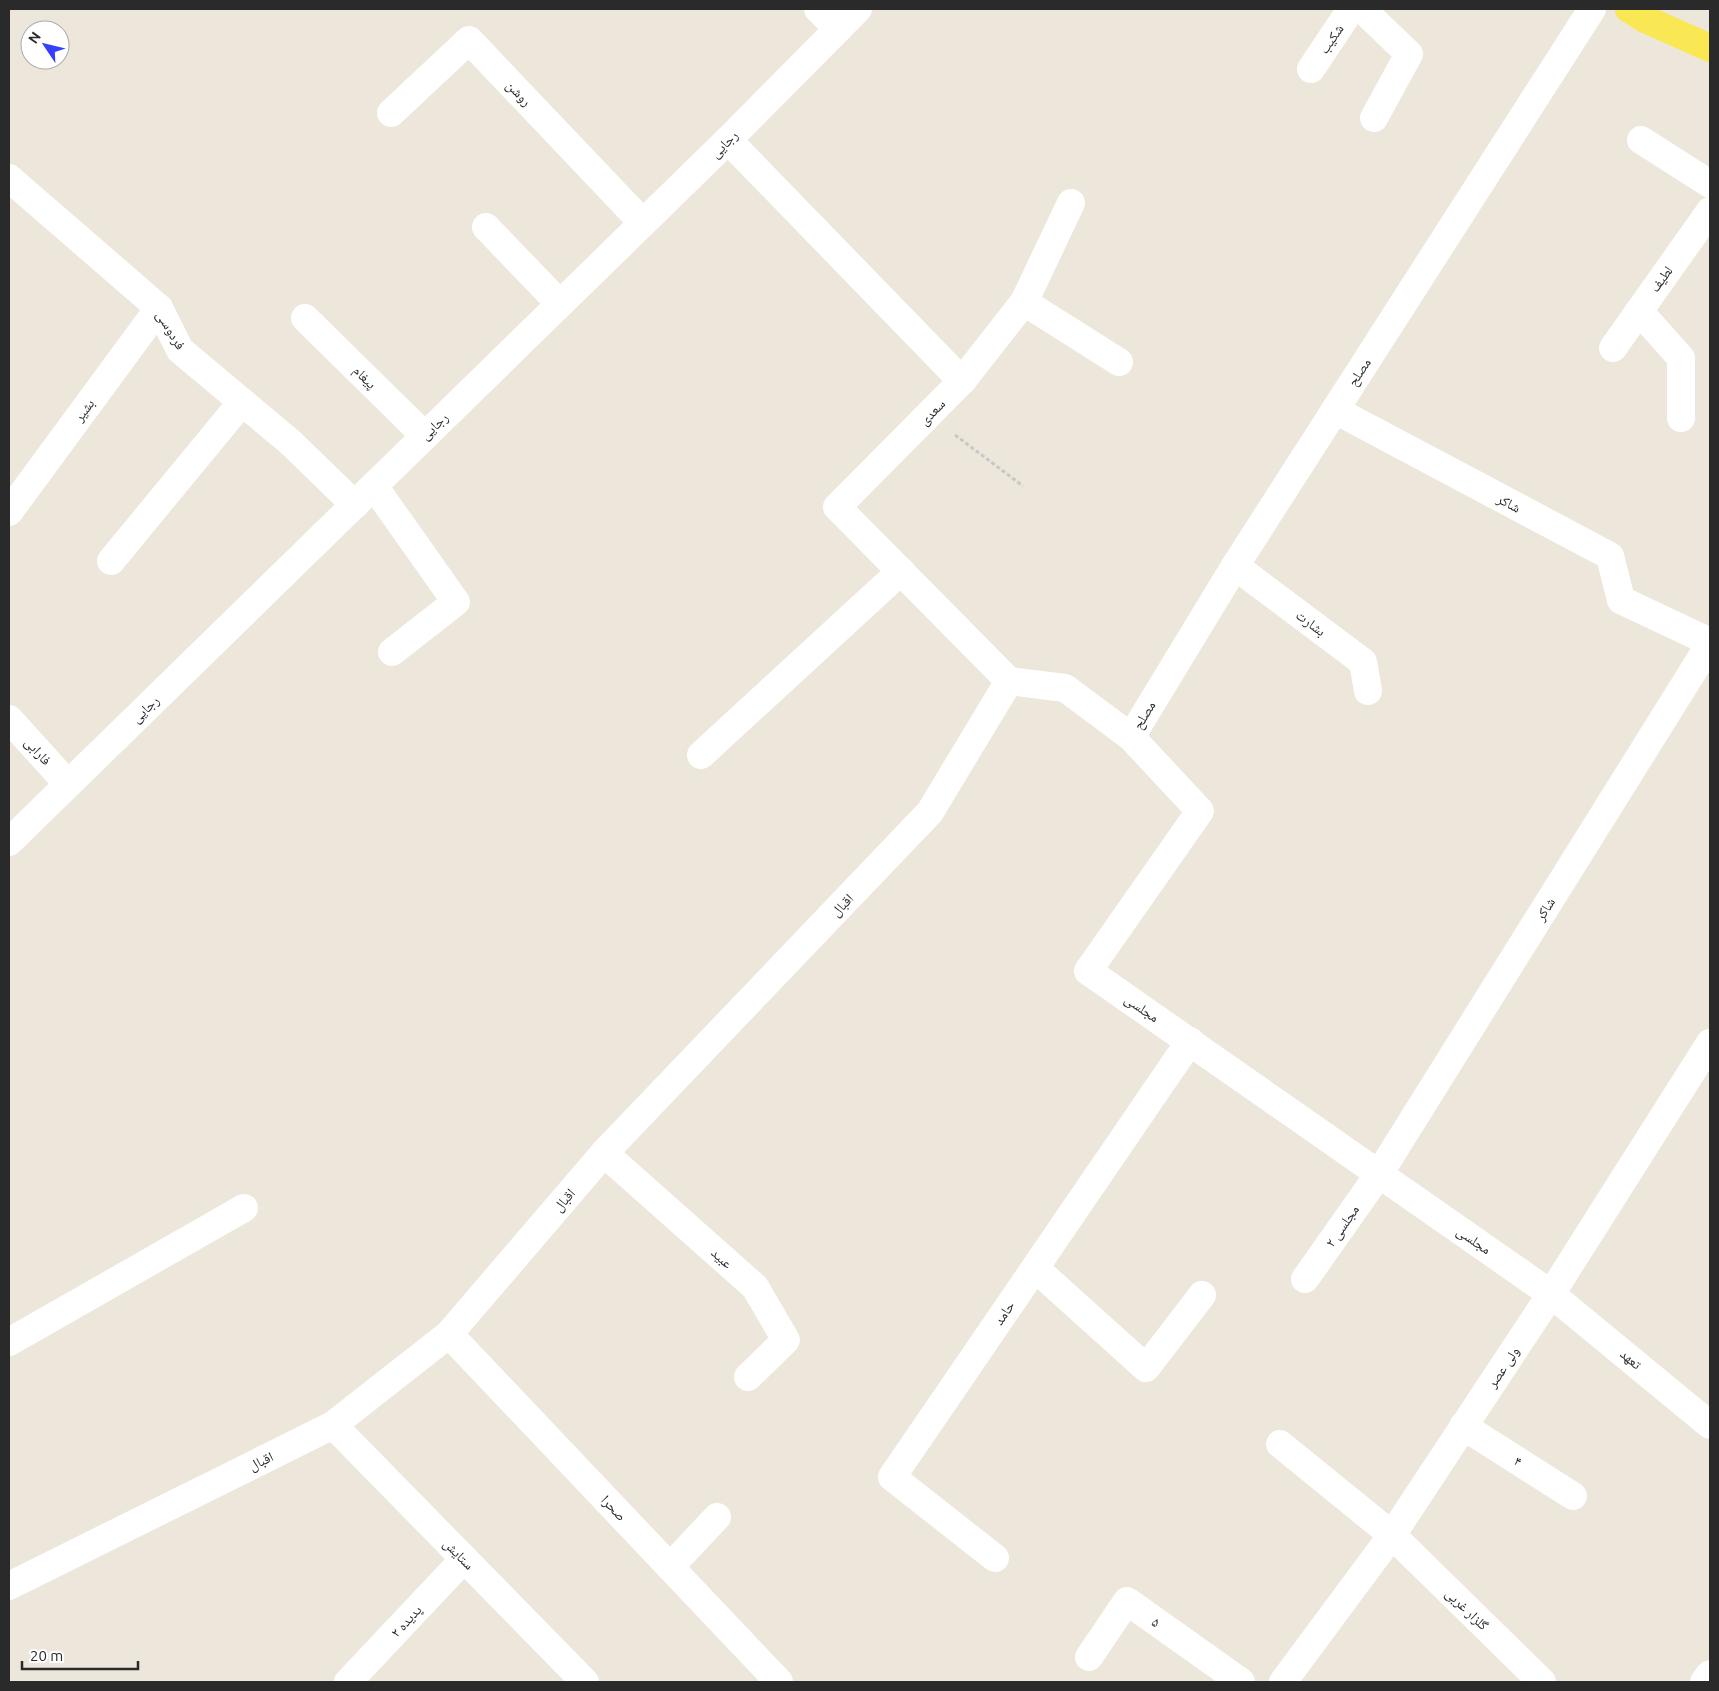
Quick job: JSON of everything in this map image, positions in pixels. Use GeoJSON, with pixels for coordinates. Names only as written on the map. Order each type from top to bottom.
{"type":"FeatureCollection","features":[{"type":"Feature","properties":{"kind":"main road"},"geometry":{"type":"LineString","coordinates":[[1642,12],[1710,48]]}},
{"type":"Feature","properties":{"kind":"street"},"geometry":{"type":"LineString","coordinates":[[818,9],[838,29]]}},
{"type":"Feature","properties":{"kind":"street","name":"رجایی"},"geometry":{"type":"LineString","coordinates":[[9,842],[728,140],[858,9]]}},
{"type":"Feature","properties":{"kind":"street","name":"شکیب"},"geometry":{"type":"LineString","coordinates":[[1311,69],[1351,9]]}},
{"type":"Feature","properties":{"kind":"street"},"geometry":{"type":"LineString","coordinates":[[1362,9],[1409,54],[1374,118]]}},
{"type":"Feature","properties":{"kind":"street","name":"مصلح"},"geometry":{"type":"LineString","coordinates":[[1131,737],[1235,566],[1592,9]]}},
{"type":"Feature","properties":{"kind":"street","name":"روشن"},"geometry":{"type":"LineString","coordinates":[[391,113],[469,40],[643,222]]}},
{"type":"Feature","properties":{"kind":"street"},"geometry":{"type":"LineString","coordinates":[[728,140],[962,381]]}},
{"type":"Feature","properties":{"kind":"street"},"geometry":{"type":"LineString","coordinates":[[1641,140],[1710,184]]}},
{"type":"Feature","properties":{"kind":"street","name":"فردوسی"},"geometry":{"type":"LineString","coordinates":[[9,178],[159,308],[180,350],[290,442],[355,504]]}},
{"type":"Feature","properties":{"kind":"street","name":"سعدی"},"geometry":{"type":"LineString","coordinates":[[1009,681],[837,507],[962,381],[1024,302],[1071,204]]}},
{"type":"Feature","properties":{"kind":"street","name":"لطیف"},"geometry":{"type":"LineString","coordinates":[[1613,348],[1710,211]]}},
{"type":"Feature","properties":{"kind":"street"},"geometry":{"type":"LineString","coordinates":[[486,227],[560,304]]}},
{"type":"Feature","properties":{"kind":"street"},"geometry":{"type":"LineString","coordinates":[[1024,302],[1119,362]]}},
{"type":"Feature","properties":{"kind":"street","name":"بشیر"},"geometry":{"type":"LineString","coordinates":[[9,512],[159,308]]}},
{"type":"Feature","properties":{"kind":"street"},"geometry":{"type":"LineString","coordinates":[[1639,311],[1681,358],[1681,418]]}},
{"type":"Feature","properties":{"kind":"street","name":"پیغام"},"geometry":{"type":"LineString","coordinates":[[305,318],[425,436]]}},
{"type":"Feature","properties":{"kind":"street"},"geometry":{"type":"LineString","coordinates":[[111,561],[242,402]]}},
{"type":"Feature","properties":{"kind":"street","name":"شاکر"},"geometry":{"type":"LineString","coordinates":[[1335,410],[1610,556],[1621,600],[1710,643],[1379,1174]]}},
{"type":"Feature","properties":{"kind":"street"},"geometry":{"type":"LineString","coordinates":[[374,486],[456,602],[392,652]]}},
{"type":"Feature","properties":{"kind":"street","name":"بشارت"},"geometry":{"type":"LineString","coordinates":[[1235,566],[1363,662],[1368,691]]}},
{"type":"Feature","properties":{"kind":"street"},"geometry":{"type":"LineString","coordinates":[[701,755],[901,571]]}},
{"type":"Feature","properties":{"kind":"street","name":"مجلسی"},"geometry":{"type":"LineString","coordinates":[[1009,681],[1065,688],[1131,737],[1200,811],[1088,971],[1551,1294]]}},
{"type":"Feature","properties":{"kind":"street","name":"اقبال"},"geometry":{"type":"LineString","coordinates":[[9,1586],[333,1425],[449,1334],[604,1154],[930,812],[1009,681]]}},
{"type":"Feature","properties":{"kind":"street","name":"فارابی"},"geometry":{"type":"LineString","coordinates":[[9,718],[68,784]]}},
{"type":"Feature","properties":{"kind":"street","name":"حامد"},"geometry":{"type":"LineString","coordinates":[[995,1558],[892,1476],[1190,1041]]}},
{"type":"Feature","properties":{"kind":"street","name":"ولی عصر"},"geometry":{"type":"LineString","coordinates":[[1283,1682],[1392,1535],[1707,1055]]}},
{"type":"Feature","properties":{"kind":"street","name":"عبید"},"geometry":{"type":"LineString","coordinates":[[604,1154],[755,1288],[786,1340],[748,1377]]}},
{"type":"Feature","properties":{"kind":"street","name":"مجلسی ۲"},"geometry":{"type":"LineString","coordinates":[[1305,1279],[1379,1174]]}},
{"type":"Feature","properties":{"kind":"street"},"geometry":{"type":"LineString","coordinates":[[9,1342],[244,1208]]}},
{"type":"Feature","properties":{"kind":"street"},"geometry":{"type":"LineString","coordinates":[[1035,1268],[1146,1368],[1202,1295]]}},
{"type":"Feature","properties":{"kind":"street","name":"تعهد"},"geometry":{"type":"LineString","coordinates":[[1551,1294],[1710,1425]]}},
{"type":"Feature","properties":{"kind":"street","name":"صحرا"},"geometry":{"type":"LineString","coordinates":[[449,1334],[779,1682]]}},
{"type":"Feature","properties":{"kind":"street","name":"ستایش"},"geometry":{"type":"LineString","coordinates":[[333,1425],[585,1682]]}},
{"type":"Feature","properties":{"kind":"street","name":"۴"},"geometry":{"type":"LineString","coordinates":[[1464,1426],[1573,1496]]}},
{"type":"Feature","properties":{"kind":"street","name":"گلزار غربی"},"geometry":{"type":"LineString","coordinates":[[1280,1444],[1392,1535],[1529,1678]]}},
{"type":"Feature","properties":{"kind":"street"},"geometry":{"type":"LineString","coordinates":[[670,1567],[717,1517]]}},
{"type":"Feature","properties":{"kind":"street","name":"پدیده ۲"},"geometry":{"type":"LineString","coordinates":[[348,1682],[464,1559]]}},
{"type":"Feature","properties":{"kind":"street","name":"۵"},"geometry":{"type":"LineString","coordinates":[[1089,1656],[1127,1601],[1241,1682]]}},
{"type":"Feature","properties":{"kind":"street"},"geometry":{"type":"LineString","coordinates":[[1704,1682],[1710,1674]]}},
{"type":"Feature","properties":{"kind":"path"},"geometry":{"type":"LineString","coordinates":[[929,415],[1023,486]]}}]}
